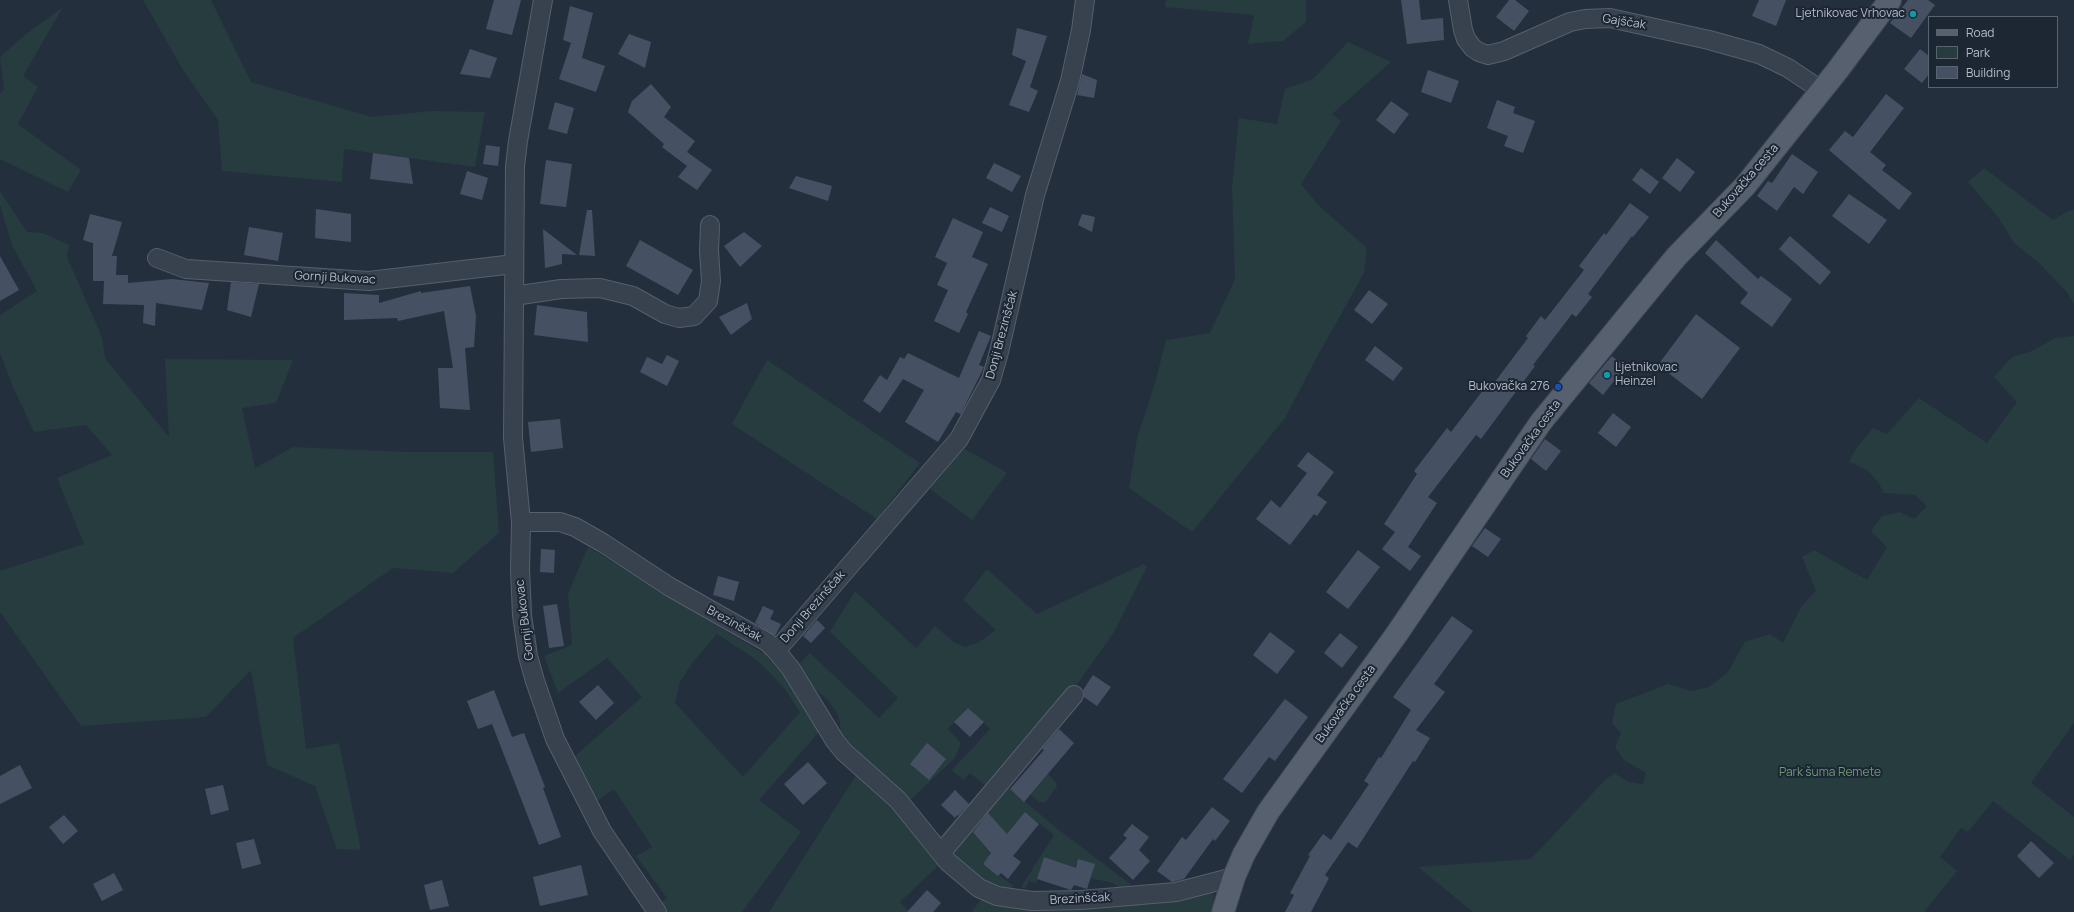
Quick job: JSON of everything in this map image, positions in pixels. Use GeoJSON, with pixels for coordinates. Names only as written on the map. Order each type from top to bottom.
{"type":"FeatureCollection","features":[{"type":"Feature","properties":{"kind":"main road","name":"Bukovačka cesta"},"geometry":{"type":"LineString","coordinates":[[1223,912],[1234,878],[1244,854],[1268,812],[1396,635],[1541,422],[1676,257],[1745,186],[1890,0]]}},
{"type":"Feature","properties":{"kind":"street","name":"Gornji Bukovac"},"geometry":{"type":"LineString","coordinates":[[543,0],[518,140],[515,166],[512,438],[520,522],[522,615],[528,656],[543,708],[555,739],[586,803],[602,831],[657,912]]}},
{"type":"Feature","properties":{"kind":"street","name":"Donji Brezinščak"},"geometry":{"type":"LineString","coordinates":[[776,650],[959,439],[991,380],[1036,195],[1070,81],[1081,30],[1085,0]]}},
{"type":"Feature","properties":{"kind":"street","name":"Gajščak"},"geometry":{"type":"LineString","coordinates":[[1458,0],[1462,30],[1466,39],[1479,52],[1488,55],[1504,51],[1570,22],[1585,19],[1610,18],[1709,40],[1759,54],[1788,68],[1821,90]]}},
{"type":"Feature","properties":{"kind":"street"},"geometry":{"type":"LineString","coordinates":[[514,296],[561,289],[600,288],[633,296],[665,314],[679,318],[694,316],[708,301],[711,281],[709,251],[710,225]]}},
{"type":"Feature","properties":{"kind":"street","name":"Gornji Bukovac"},"geometry":{"type":"LineString","coordinates":[[157,258],[186,269],[369,281],[514,264]]}},
{"type":"Feature","properties":{"kind":"street","name":"Brezinščak"},"geometry":{"type":"LineString","coordinates":[[520,522],[560,522],[575,527],[603,542],[670,587],[767,642],[776,650],[791,669],[844,752],[898,800],[941,853],[964,878],[979,888],[997,896],[1032,901],[1082,900],[1176,892],[1234,878]]}},
{"type":"Feature","properties":{"kind":"street"},"geometry":{"type":"LineString","coordinates":[[941,853],[1074,695]]}},
{"type":"Feature","properties":{"kind":"green space"},"geometry":{"type":"Polygon","coordinates":[[[143,0],[211,0],[251,82],[372,117],[432,111],[485,112],[475,167],[344,149],[342,182],[222,171],[218,120],[183,70],[143,0]]]}},
{"type":"Feature","properties":{"kind":"green space"},"geometry":{"type":"Polygon","coordinates":[[[1166,0],[1306,0],[1306,22],[1283,41],[1248,44],[1254,15],[1165,7],[1166,0]]]}},
{"type":"Feature","properties":{"kind":"green space"},"geometry":{"type":"Polygon","coordinates":[[[63,7],[23,76],[38,87],[18,124],[81,170],[68,192],[0,159],[0,93],[4,90],[0,57],[25,35],[63,7]]]}},
{"type":"Feature","properties":{"kind":"green space"},"geometry":{"type":"Polygon","coordinates":[[[1348,42],[1391,62],[1332,114],[1341,121],[1301,184],[1318,205],[1367,248],[1364,273],[1285,418],[1192,532],[1129,488],[1137,438],[1155,383],[1166,340],[1210,333],[1235,279],[1232,186],[1239,118],[1277,124],[1285,89],[1313,79],[1348,42]]]}},
{"type":"Feature","properties":{"kind":"green space"},"geometry":{"type":"Polygon","coordinates":[[[1984,168],[2053,220],[2068,211],[2074,210],[2074,304],[2067,292],[2038,262],[2014,243],[1998,217],[1968,182],[1984,168]]]}},
{"type":"Feature","properties":{"kind":"green space"},"geometry":{"type":"Polygon","coordinates":[[[0,191],[27,232],[43,233],[69,245],[67,257],[102,337],[105,358],[169,437],[165,359],[293,360],[276,403],[242,408],[255,468],[293,447],[407,452],[493,452],[499,533],[453,573],[393,568],[293,638],[306,749],[339,743],[361,850],[337,849],[315,786],[267,765],[251,670],[206,717],[81,726],[0,612],[0,571],[84,544],[57,478],[112,455],[86,425],[34,432],[13,387],[0,353],[0,315],[37,291],[12,245],[0,205],[0,191]]]}},
{"type":"Feature","properties":{"kind":"green space","name":"Park šuma Remete"},"geometry":{"type":"Polygon","coordinates":[[[2074,336],[2074,723],[2031,783],[2074,817],[2074,855],[2070,860],[1993,801],[1968,832],[1961,828],[1940,857],[1957,871],[1924,912],[1473,912],[1418,867],[1531,859],[1605,780],[1614,773],[1629,782],[1643,784],[1646,773],[1624,760],[1615,747],[1621,733],[1612,723],[1616,704],[1668,684],[1691,691],[1709,687],[1728,672],[1745,642],[1770,634],[1783,643],[1801,607],[1816,591],[1802,557],[1814,550],[1867,580],[1887,547],[1871,531],[1882,516],[1900,512],[1914,519],[1927,506],[1915,495],[1884,493],[1878,482],[1867,470],[1849,462],[1857,447],[1873,428],[1887,434],[1919,398],[1987,443],[2017,402],[1994,377],[2012,357],[2032,351],[2055,338],[2074,336]]]}},
{"type":"Feature","properties":{"kind":"green space"},"geometry":{"type":"Polygon","coordinates":[[[767,360],[920,463],[877,519],[732,424],[767,360]]]}},
{"type":"Feature","properties":{"kind":"green space"},"geometry":{"type":"Polygon","coordinates":[[[962,447],[1007,473],[972,520],[930,489],[864,565],[860,561],[962,447]]]}},
{"type":"Feature","properties":{"kind":"green space"},"geometry":{"type":"Polygon","coordinates":[[[588,547],[764,654],[791,683],[820,731],[759,800],[801,832],[742,912],[666,912],[660,903],[667,898],[636,856],[652,847],[614,789],[597,801],[574,757],[642,697],[607,658],[558,693],[544,656],[572,645],[568,594],[588,547]],[[717,634],[693,662],[680,682],[675,703],[743,777],[800,712],[784,688],[757,660],[717,634]]]}},
{"type":"Feature","properties":{"kind":"green space"},"geometry":{"type":"Polygon","coordinates":[[[1144,564],[1147,567],[1114,632],[1076,686],[943,841],[939,838],[985,785],[970,773],[963,780],[952,770],[990,729],[968,708],[948,729],[961,743],[955,758],[908,802],[841,737],[840,722],[837,713],[828,700],[812,687],[796,667],[810,653],[879,718],[898,698],[830,632],[855,591],[916,648],[935,626],[955,643],[965,647],[979,642],[996,630],[963,600],[987,569],[1037,614],[1144,564]]]}},
{"type":"Feature","properties":{"kind":"green space"},"geometry":{"type":"Polygon","coordinates":[[[857,774],[891,801],[940,864],[900,902],[908,910],[907,912],[769,912],[857,774]]]}},
{"type":"Feature","properties":{"kind":"green space"},"geometry":{"type":"Polygon","coordinates":[[[1048,774],[1055,781],[1057,786],[1046,802],[1039,802],[1030,794],[1048,774]]]}},
{"type":"Feature","properties":{"kind":"green space"},"geometry":{"type":"Polygon","coordinates":[[[1005,785],[1059,830],[1137,889],[1120,889],[1113,883],[1090,878],[1079,859],[1075,868],[1044,857],[1036,883],[1029,881],[1025,889],[1021,887],[1054,835],[1025,812],[1025,841],[1001,841],[983,864],[1014,886],[1009,889],[989,886],[952,856],[952,847],[1005,785]]]}},
{"type":"Feature","properties":{"kind":"green space"},"geometry":{"type":"Polygon","coordinates":[[[1211,890],[1214,897],[1212,912],[972,912],[983,896],[1211,890]]]}},
{"type":"Feature","properties":{"kind":"building"},"geometry":{"type":"Polygon","coordinates":[[[494,0],[521,0],[512,35],[486,29],[494,0]]]}},
{"type":"Feature","properties":{"kind":"building"},"geometry":{"type":"Polygon","coordinates":[[[1401,0],[1419,0],[1421,20],[1443,18],[1444,40],[1407,44],[1401,0]]]}},
{"type":"Feature","properties":{"kind":"building"},"geometry":{"type":"Polygon","coordinates":[[[1509,0],[1515,0],[1529,11],[1514,31],[1496,17],[1509,0]]]}},
{"type":"Feature","properties":{"kind":"building"},"geometry":{"type":"Polygon","coordinates":[[[1759,0],[1786,0],[1776,26],[1752,16],[1759,0]]]}},
{"type":"Feature","properties":{"kind":"building","name":"Ljetnikovac Vrhovac"},"geometry":{"type":"Polygon","coordinates":[[[1908,0],[1928,0],[1935,5],[1911,38],[1890,23],[1908,0]]]}},
{"type":"Feature","properties":{"kind":"building"},"geometry":{"type":"Polygon","coordinates":[[[570,6],[593,13],[582,58],[605,66],[596,92],[559,79],[571,43],[563,40],[570,6]]]}},
{"type":"Feature","properties":{"kind":"building"},"geometry":{"type":"Polygon","coordinates":[[[1017,28],[1047,36],[1030,87],[1038,91],[1029,112],[1009,105],[1026,61],[1012,55],[1017,28]]]}},
{"type":"Feature","properties":{"kind":"building"},"geometry":{"type":"Polygon","coordinates":[[[629,34],[651,42],[645,68],[618,54],[629,34]]]}},
{"type":"Feature","properties":{"kind":"building"},"geometry":{"type":"Polygon","coordinates":[[[470,49],[497,58],[490,78],[460,74],[470,49]]]}},
{"type":"Feature","properties":{"kind":"building"},"geometry":{"type":"Polygon","coordinates":[[[1920,49],[1928,55],[1928,75],[1922,83],[1904,69],[1920,49]]]}},
{"type":"Feature","properties":{"kind":"building"},"geometry":{"type":"Polygon","coordinates":[[[1428,70],[1459,81],[1451,103],[1421,92],[1428,70]]]}},
{"type":"Feature","properties":{"kind":"building"},"geometry":{"type":"Polygon","coordinates":[[[1082,74],[1097,80],[1094,98],[1077,95],[1082,74]]]}},
{"type":"Feature","properties":{"kind":"building"},"geometry":{"type":"Polygon","coordinates":[[[651,84],[671,107],[664,117],[695,141],[687,152],[712,170],[697,190],[678,177],[687,166],[662,147],[664,144],[628,112],[632,101],[651,84]]]}},
{"type":"Feature","properties":{"kind":"building"},"geometry":{"type":"Polygon","coordinates":[[[1886,94],[1904,108],[1870,152],[1886,165],[1882,170],[1912,193],[1899,210],[1829,150],[1845,131],[1853,137],[1886,94]]]}},
{"type":"Feature","properties":{"kind":"building"},"geometry":{"type":"Polygon","coordinates":[[[1497,100],[1515,107],[1513,113],[1535,121],[1523,153],[1504,146],[1508,136],[1487,128],[1497,100]]]}},
{"type":"Feature","properties":{"kind":"building"},"geometry":{"type":"Polygon","coordinates":[[[1391,101],[1409,114],[1394,134],[1376,120],[1391,101]]]}},
{"type":"Feature","properties":{"kind":"building"},"geometry":{"type":"Polygon","coordinates":[[[555,102],[574,108],[567,134],[548,129],[555,102]]]}},
{"type":"Feature","properties":{"kind":"building"},"geometry":{"type":"Polygon","coordinates":[[[486,145],[500,147],[498,166],[483,164],[486,145]]]}},
{"type":"Feature","properties":{"kind":"building"},"geometry":{"type":"Polygon","coordinates":[[[373,153],[409,158],[413,184],[370,179],[373,153]]]}},
{"type":"Feature","properties":{"kind":"building"},"geometry":{"type":"Polygon","coordinates":[[[1792,154],[1818,172],[1803,194],[1794,187],[1777,211],[1757,196],[1768,181],[1772,183],[1792,154]]]}},
{"type":"Feature","properties":{"kind":"building"},"geometry":{"type":"Polygon","coordinates":[[[1677,158],[1695,172],[1680,192],[1662,178],[1677,158]]]}},
{"type":"Feature","properties":{"kind":"building"},"geometry":{"type":"Polygon","coordinates":[[[546,160],[572,164],[566,207],[540,204],[546,160]]]}},
{"type":"Feature","properties":{"kind":"building"},"geometry":{"type":"Polygon","coordinates":[[[994,163],[1021,176],[1012,192],[986,178],[994,163]]]}},
{"type":"Feature","properties":{"kind":"building"},"geometry":{"type":"Polygon","coordinates":[[[1641,168],[1659,182],[1650,194],[1632,180],[1641,168]]]}},
{"type":"Feature","properties":{"kind":"building"},"geometry":{"type":"Polygon","coordinates":[[[467,171],[488,178],[482,200],[460,194],[467,171]]]}},
{"type":"Feature","properties":{"kind":"building"},"geometry":{"type":"Polygon","coordinates":[[[796,176],[832,186],[828,201],[789,188],[796,176]]]}},
{"type":"Feature","properties":{"kind":"building"},"geometry":{"type":"Polygon","coordinates":[[[1849,194],[1887,220],[1869,244],[1832,216],[1849,194]]]}},
{"type":"Feature","properties":{"kind":"building"},"geometry":{"type":"Polygon","coordinates":[[[1630,203],[1649,217],[1633,237],[1632,236],[1588,294],[1592,297],[1576,317],[1572,314],[1533,365],[1535,366],[1481,439],[1476,435],[1428,497],[1437,503],[1408,547],[1421,556],[1410,571],[1382,549],[1395,532],[1384,524],[1417,474],[1414,471],[1447,428],[1451,432],[1484,389],[1488,391],[1528,338],[1526,336],[1541,316],[1545,320],[1584,270],[1579,266],[1604,233],[1606,235],[1630,203]]]}},
{"type":"Feature","properties":{"kind":"building"},"geometry":{"type":"Polygon","coordinates":[[[990,207],[1009,216],[1002,232],[982,223],[990,207]]]}},
{"type":"Feature","properties":{"kind":"building"},"geometry":{"type":"Polygon","coordinates":[[[316,209],[351,214],[351,242],[315,238],[316,209]]]}},
{"type":"Feature","properties":{"kind":"building"},"geometry":{"type":"Polygon","coordinates":[[[587,210],[592,210],[595,256],[579,255],[587,210]]]}},
{"type":"Feature","properties":{"kind":"building"},"geometry":{"type":"Polygon","coordinates":[[[90,214],[122,222],[112,256],[117,256],[116,275],[128,275],[128,283],[172,279],[209,283],[202,310],[156,303],[155,326],[143,323],[144,305],[103,304],[104,281],[93,281],[93,243],[83,240],[90,214]]]}},
{"type":"Feature","properties":{"kind":"building"},"geometry":{"type":"Polygon","coordinates":[[[1082,214],[1095,217],[1092,232],[1078,225],[1082,214]]]}},
{"type":"Feature","properties":{"kind":"building"},"geometry":{"type":"Polygon","coordinates":[[[953,218],[983,232],[972,257],[988,264],[966,312],[968,314],[959,333],[934,321],[948,290],[937,285],[947,263],[935,257],[953,218]]]}},
{"type":"Feature","properties":{"kind":"building"},"geometry":{"type":"Polygon","coordinates":[[[249,227],[283,233],[278,261],[244,255],[249,227]]]}},
{"type":"Feature","properties":{"kind":"building"},"geometry":{"type":"Polygon","coordinates":[[[543,229],[577,255],[562,254],[562,264],[545,268],[543,229]]]}},
{"type":"Feature","properties":{"kind":"building"},"geometry":{"type":"Polygon","coordinates":[[[744,232],[762,246],[740,267],[724,246],[744,232]]]}},
{"type":"Feature","properties":{"kind":"building"},"geometry":{"type":"Polygon","coordinates":[[[1790,236],[1831,272],[1820,285],[1779,249],[1790,236]]]}},
{"type":"Feature","properties":{"kind":"building"},"geometry":{"type":"Polygon","coordinates":[[[640,240],[693,270],[678,295],[626,266],[640,240]]]}},
{"type":"Feature","properties":{"kind":"building"},"geometry":{"type":"Polygon","coordinates":[[[1716,240],[1758,279],[1761,276],[1792,299],[1772,327],[1740,303],[1748,293],[1705,253],[1716,240]]]}},
{"type":"Feature","properties":{"kind":"building"},"geometry":{"type":"Polygon","coordinates":[[[0,256],[19,290],[0,301],[0,256]]]}},
{"type":"Feature","properties":{"kind":"building"},"geometry":{"type":"Polygon","coordinates":[[[231,282],[259,284],[251,317],[227,310],[231,282]]]}},
{"type":"Feature","properties":{"kind":"building"},"geometry":{"type":"Polygon","coordinates":[[[470,286],[476,316],[474,347],[465,348],[470,410],[440,408],[438,368],[453,368],[444,311],[398,321],[397,318],[344,320],[344,293],[379,295],[379,303],[421,291],[421,293],[470,286]]]}},
{"type":"Feature","properties":{"kind":"building"},"geometry":{"type":"Polygon","coordinates":[[[1369,290],[1388,304],[1372,324],[1354,310],[1369,290]]]}},
{"type":"Feature","properties":{"kind":"building"},"geometry":{"type":"Polygon","coordinates":[[[747,303],[752,319],[731,335],[719,317],[747,303]]]}},
{"type":"Feature","properties":{"kind":"building"},"geometry":{"type":"Polygon","coordinates":[[[537,305],[587,312],[588,342],[534,335],[537,305]]]}},
{"type":"Feature","properties":{"kind":"building"},"geometry":{"type":"Polygon","coordinates":[[[1696,314],[1740,348],[1702,399],[1658,365],[1696,314]]]}},
{"type":"Feature","properties":{"kind":"building"},"geometry":{"type":"Polygon","coordinates":[[[979,331],[991,336],[979,365],[984,367],[961,414],[956,412],[938,442],[905,422],[924,390],[903,379],[880,413],[863,401],[880,375],[887,380],[900,357],[904,359],[908,353],[959,378],[979,331]]]}},
{"type":"Feature","properties":{"kind":"building"},"geometry":{"type":"Polygon","coordinates":[[[1375,346],[1403,368],[1393,381],[1365,360],[1375,346]]]}},
{"type":"Feature","properties":{"kind":"building"},"geometry":{"type":"Polygon","coordinates":[[[667,355],[679,361],[667,386],[640,372],[647,357],[662,364],[667,355]]]}},
{"type":"Feature","properties":{"kind":"building","name":"Ljetnikovac Heinzel"},"geometry":{"type":"Polygon","coordinates":[[[1612,356],[1625,367],[1603,395],[1589,383],[1612,356]]]}},
{"type":"Feature","properties":{"kind":"building"},"geometry":{"type":"Polygon","coordinates":[[[1613,413],[1631,427],[1616,447],[1598,433],[1613,413]]]}},
{"type":"Feature","properties":{"kind":"building"},"geometry":{"type":"Polygon","coordinates":[[[560,419],[563,448],[531,452],[528,422],[560,419]]]}},
{"type":"Feature","properties":{"kind":"building"},"geometry":{"type":"Polygon","coordinates":[[[1545,439],[1561,451],[1546,471],[1531,459],[1545,439]]]}},
{"type":"Feature","properties":{"kind":"building"},"geometry":{"type":"Polygon","coordinates":[[[1308,452],[1334,472],[1317,495],[1327,502],[1317,516],[1314,514],[1290,545],[1256,519],[1271,500],[1280,508],[1307,473],[1297,466],[1308,452]]]}},
{"type":"Feature","properties":{"kind":"building"},"geometry":{"type":"Polygon","coordinates":[[[1485,528],[1501,539],[1488,557],[1472,546],[1485,528]]]}},
{"type":"Feature","properties":{"kind":"building"},"geometry":{"type":"Polygon","coordinates":[[[541,549],[555,550],[554,573],[540,572],[541,549]]]}},
{"type":"Feature","properties":{"kind":"building"},"geometry":{"type":"Polygon","coordinates":[[[1358,550],[1380,567],[1348,609],[1326,592],[1358,550]]]}},
{"type":"Feature","properties":{"kind":"building"},"geometry":{"type":"Polygon","coordinates":[[[718,576],[739,582],[734,601],[713,595],[718,576]]]}},
{"type":"Feature","properties":{"kind":"building"},"geometry":{"type":"Polygon","coordinates":[[[557,604],[564,646],[549,648],[543,606],[557,604]]]}},
{"type":"Feature","properties":{"kind":"building"},"geometry":{"type":"Polygon","coordinates":[[[763,606],[774,611],[770,619],[781,624],[775,636],[755,623],[763,606]]]}},
{"type":"Feature","properties":{"kind":"building"},"geometry":{"type":"Polygon","coordinates":[[[1452,616],[1473,631],[1434,684],[1445,692],[1416,730],[1430,738],[1415,762],[1413,761],[1357,848],[1348,842],[1325,875],[1329,878],[1311,912],[1285,912],[1294,895],[1290,893],[1310,856],[1308,855],[1323,834],[1331,840],[1369,784],[1364,781],[1379,757],[1381,758],[1411,710],[1393,697],[1452,616]]]}},
{"type":"Feature","properties":{"kind":"building"},"geometry":{"type":"Polygon","coordinates":[[[817,620],[825,628],[811,643],[803,636],[817,620]]]}},
{"type":"Feature","properties":{"kind":"building"},"geometry":{"type":"Polygon","coordinates":[[[1270,632],[1295,651],[1277,674],[1253,655],[1270,632]]]}},
{"type":"Feature","properties":{"kind":"building"},"geometry":{"type":"Polygon","coordinates":[[[1340,633],[1358,647],[1342,668],[1324,653],[1340,633]]]}},
{"type":"Feature","properties":{"kind":"building"},"geometry":{"type":"Polygon","coordinates":[[[1093,675],[1111,687],[1097,706],[1084,697],[1083,690],[1093,675]]]}},
{"type":"Feature","properties":{"kind":"building"},"geometry":{"type":"Polygon","coordinates":[[[598,685],[614,703],[596,720],[579,702],[598,685]]]}},
{"type":"Feature","properties":{"kind":"building"},"geometry":{"type":"Polygon","coordinates":[[[494,690],[512,737],[524,733],[545,787],[543,788],[561,837],[539,845],[492,724],[478,729],[467,701],[494,690]]]}},
{"type":"Feature","properties":{"kind":"building"},"geometry":{"type":"Polygon","coordinates":[[[1285,699],[1308,717],[1275,761],[1269,757],[1242,793],[1223,779],[1285,699]]]}},
{"type":"Feature","properties":{"kind":"building"},"geometry":{"type":"Polygon","coordinates":[[[968,708],[984,722],[970,737],[954,722],[968,708]]]}},
{"type":"Feature","properties":{"kind":"building"},"geometry":{"type":"Polygon","coordinates":[[[1059,729],[1074,743],[1024,802],[1010,789],[1044,750],[1042,749],[1059,729]]]}},
{"type":"Feature","properties":{"kind":"building"},"geometry":{"type":"Polygon","coordinates":[[[927,743],[946,759],[929,780],[910,764],[927,743]]]}},
{"type":"Feature","properties":{"kind":"building"},"geometry":{"type":"Polygon","coordinates":[[[808,762],[827,783],[803,805],[784,784],[808,762]]]}},
{"type":"Feature","properties":{"kind":"building"},"geometry":{"type":"Polygon","coordinates":[[[20,765],[32,788],[0,804],[0,776],[20,765]]]}},
{"type":"Feature","properties":{"kind":"building"},"geometry":{"type":"Polygon","coordinates":[[[223,785],[229,810],[211,815],[205,789],[223,785]]]}},
{"type":"Feature","properties":{"kind":"building"},"geometry":{"type":"Polygon","coordinates":[[[955,790],[969,804],[955,818],[941,805],[955,790]]]}},
{"type":"Feature","properties":{"kind":"building"},"geometry":{"type":"Polygon","coordinates":[[[1212,807],[1230,821],[1215,841],[1213,839],[1184,879],[1172,882],[1157,871],[1182,837],[1186,840],[1212,807]]]}},
{"type":"Feature","properties":{"kind":"building"},"geometry":{"type":"Polygon","coordinates":[[[1025,812],[1039,824],[1013,856],[1021,862],[1008,879],[1001,873],[998,876],[983,864],[991,853],[973,832],[988,813],[1007,834],[1025,812]]]}},
{"type":"Feature","properties":{"kind":"building"},"geometry":{"type":"Polygon","coordinates":[[[64,815],[78,831],[63,844],[49,827],[64,815]]]}},
{"type":"Feature","properties":{"kind":"building"},"geometry":{"type":"Polygon","coordinates":[[[1132,824],[1149,837],[1139,850],[1150,861],[1133,880],[1109,858],[1127,838],[1123,835],[1132,824]]]}},
{"type":"Feature","properties":{"kind":"building"},"geometry":{"type":"Polygon","coordinates":[[[254,839],[261,864],[242,869],[236,843],[254,839]]]}},
{"type":"Feature","properties":{"kind":"building"},"geometry":{"type":"Polygon","coordinates":[[[2031,841],[2054,863],[2039,878],[2017,856],[2031,841]]]}},
{"type":"Feature","properties":{"kind":"building"},"geometry":{"type":"Polygon","coordinates":[[[1044,857],[1076,868],[1078,859],[1095,864],[1087,889],[1074,885],[1071,890],[1037,879],[1044,857]]]}},
{"type":"Feature","properties":{"kind":"building"},"geometry":{"type":"Polygon","coordinates":[[[581,865],[588,895],[540,906],[533,877],[581,865]]]}},
{"type":"Feature","properties":{"kind":"building"},"geometry":{"type":"Polygon","coordinates":[[[114,873],[123,890],[102,901],[93,884],[114,873]]]}},
{"type":"Feature","properties":{"kind":"building"},"geometry":{"type":"Polygon","coordinates":[[[442,880],[449,906],[430,910],[424,885],[442,880]]]}},
{"type":"Feature","properties":{"kind":"building"},"geometry":{"type":"Polygon","coordinates":[[[927,890],[941,903],[933,912],[907,912],[927,890]]]}},
{"type":"Feature","properties":{"kind":"place","name":"Ljetnikovac Vrhovac"},"geometry":{"type":"Point","coordinates":[1913,14]}},
{"type":"Feature","properties":{"kind":"place","name":"Ljetnikovac Heinzel"},"geometry":{"type":"Point","coordinates":[1607,375]}},
{"type":"Feature","properties":{"kind":"place","name":"Bukovačka 276"},"geometry":{"type":"Point","coordinates":[1558,387]}}]}
